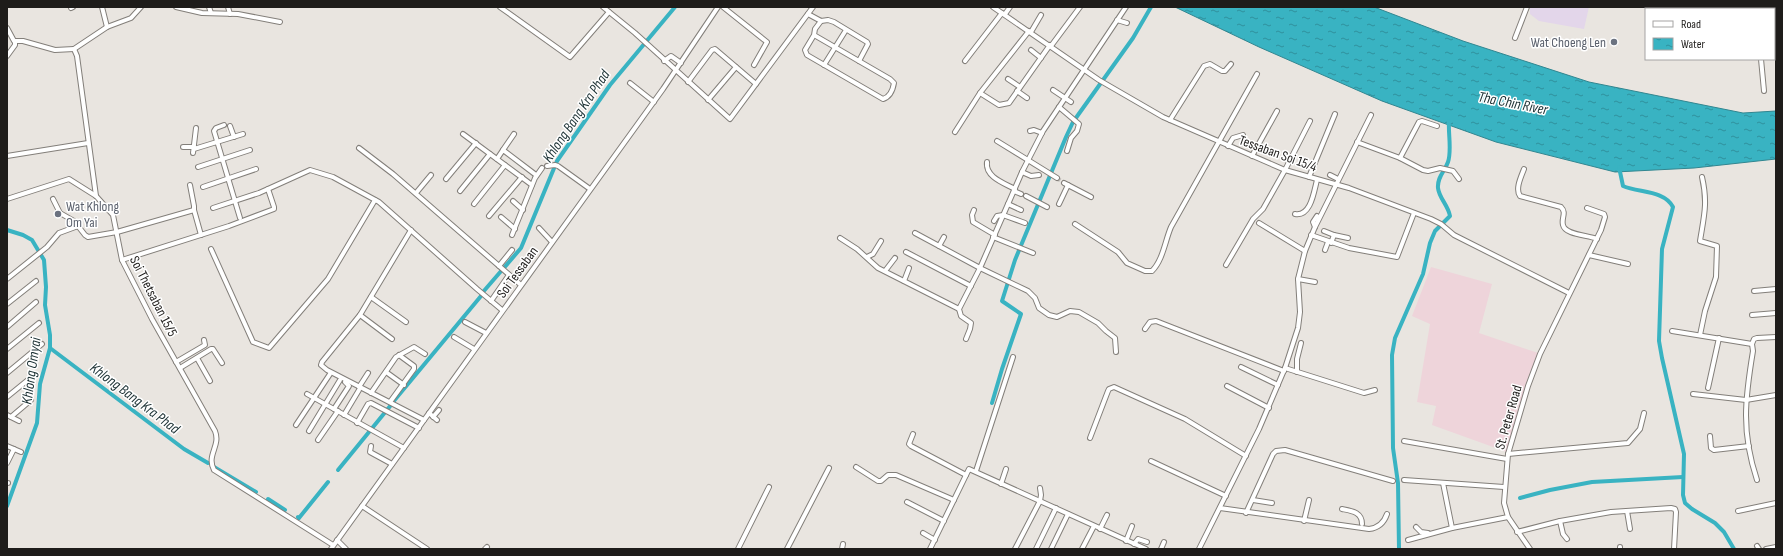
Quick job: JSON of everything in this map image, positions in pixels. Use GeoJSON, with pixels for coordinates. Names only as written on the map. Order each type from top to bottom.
{"type":"FeatureCollection","features":[{"type":"Feature","properties":{"kind":"street"},"geometry":{"type":"LineString","coordinates":[[102,7],[107,27]]}},
{"type":"Feature","properties":{"kind":"street"},"geometry":{"type":"LineString","coordinates":[[15,42],[23,41],[55,50],[74,49],[107,27],[132,18],[141,7]]}},
{"type":"Feature","properties":{"kind":"street"},"geometry":{"type":"LineString","coordinates":[[176,7],[280,22]]}},
{"type":"Feature","properties":{"kind":"street"},"geometry":{"type":"LineString","coordinates":[[209,7],[211,13]]}},
{"type":"Feature","properties":{"kind":"street"},"geometry":{"type":"LineString","coordinates":[[228,7],[230,14]]}},
{"type":"Feature","properties":{"kind":"street"},"geometry":{"type":"LineString","coordinates":[[500,7],[570,57],[609,12]]}},
{"type":"Feature","properties":{"kind":"street"},"geometry":{"type":"LineString","coordinates":[[603,7],[646,43],[664,61],[730,119],[770,63],[813,7]]}},
{"type":"Feature","properties":{"kind":"street","name":"Soi Tessaban"},"geometry":{"type":"LineString","coordinates":[[332,547],[419,428],[502,310],[654,102],[718,7]]}},
{"type":"Feature","properties":{"kind":"street"},"geometry":{"type":"LineString","coordinates":[[723,7],[767,42],[754,65]]}},
{"type":"Feature","properties":{"kind":"street","name":"Tessaban Soi 15/4"},"geometry":{"type":"LineString","coordinates":[[993,7],[1030,31],[1099,80],[1170,120],[1285,170],[1317,180],[1337,182],[1441,224],[1454,235],[1569,293]]}},
{"type":"Feature","properties":{"kind":"street"},"geometry":{"type":"LineString","coordinates":[[965,61],[1010,7]]}},
{"type":"Feature","properties":{"kind":"street"},"geometry":{"type":"LineString","coordinates":[[980,93],[996,103],[1004,105],[1009,103],[1080,7]]}},
{"type":"Feature","properties":{"kind":"street"},"geometry":{"type":"LineString","coordinates":[[966,339],[971,323],[961,316],[959,309],[980,268],[1027,160],[1064,98],[1126,7]]}},
{"type":"Feature","properties":{"kind":"street"},"geometry":{"type":"LineString","coordinates":[[1516,38],[1527,7]]}},
{"type":"Feature","properties":{"kind":"street"},"geometry":{"type":"LineString","coordinates":[[808,14],[821,21],[828,20],[868,43],[859,60]]}},
{"type":"Feature","properties":{"kind":"street"},"geometry":{"type":"LineString","coordinates":[[955,132],[980,93],[1041,15]]}},
{"type":"Feature","properties":{"kind":"street"},"geometry":{"type":"LineString","coordinates":[[1117,20],[1127,23]]}},
{"type":"Feature","properties":{"kind":"street"},"geometry":{"type":"LineString","coordinates":[[814,35],[859,60],[894,83],[888,96],[883,99],[806,53],[805,50],[821,21]]}},
{"type":"Feature","properties":{"kind":"street"},"geometry":{"type":"LineString","coordinates":[[7,28],[15,42]]}},
{"type":"Feature","properties":{"kind":"street"},"geometry":{"type":"LineString","coordinates":[[824,65],[846,30]]}},
{"type":"Feature","properties":{"kind":"street"},"geometry":{"type":"LineString","coordinates":[[7,56],[15,42]]}},
{"type":"Feature","properties":{"kind":"street"},"geometry":{"type":"LineString","coordinates":[[74,49],[78,58],[96,196]]}},
{"type":"Feature","properties":{"kind":"street"},"geometry":{"type":"LineString","coordinates":[[688,82],[713,49],[717,50],[756,84]]}},
{"type":"Feature","properties":{"kind":"street"},"geometry":{"type":"LineString","coordinates":[[1031,50],[1041,58]]}},
{"type":"Feature","properties":{"kind":"street"},"geometry":{"type":"LineString","coordinates":[[664,61],[671,56],[681,63]]}},
{"type":"Feature","properties":{"kind":"street"},"geometry":{"type":"LineString","coordinates":[[1761,60],[1764,91]]}},
{"type":"Feature","properties":{"kind":"street"},"geometry":{"type":"LineString","coordinates":[[1170,120],[1204,66],[1210,64],[1224,71],[1231,64]]}},
{"type":"Feature","properties":{"kind":"street"},"geometry":{"type":"LineString","coordinates":[[708,100],[736,67]]}},
{"type":"Feature","properties":{"kind":"street"},"geometry":{"type":"LineString","coordinates":[[1075,224],[1118,252],[1127,263],[1144,271],[1152,271],[1162,254],[1171,227],[1257,74]]}},
{"type":"Feature","properties":{"kind":"street"},"geometry":{"type":"LineString","coordinates":[[1008,79],[1027,98]]}},
{"type":"Feature","properties":{"kind":"street"},"geometry":{"type":"LineString","coordinates":[[630,83],[654,102]]}},
{"type":"Feature","properties":{"kind":"street"},"geometry":{"type":"LineString","coordinates":[[1053,90],[1071,102]]}},
{"type":"Feature","properties":{"kind":"street"},"geometry":{"type":"LineString","coordinates":[[1059,107],[1079,124],[1067,150]]}},
{"type":"Feature","properties":{"kind":"street"},"geometry":{"type":"LineString","coordinates":[[1252,156],[1278,111]]}},
{"type":"Feature","properties":{"kind":"street"},"geometry":{"type":"LineString","coordinates":[[1309,177],[1335,114]]}},
{"type":"Feature","properties":{"kind":"street"},"geometry":{"type":"LineString","coordinates":[[1199,549],[1269,408],[1300,320],[1298,279],[1305,251],[1311,235],[1371,115]]}},
{"type":"Feature","properties":{"kind":"street"},"geometry":{"type":"LineString","coordinates":[[1400,158],[1419,122],[1422,121],[1437,126]]}},
{"type":"Feature","properties":{"kind":"street"},"geometry":{"type":"LineString","coordinates":[[1226,266],[1253,219],[1263,209],[1310,122]]}},
{"type":"Feature","properties":{"kind":"street"},"geometry":{"type":"LineString","coordinates":[[224,125],[215,130],[217,142],[240,218]]}},
{"type":"Feature","properties":{"kind":"street"},"geometry":{"type":"LineString","coordinates":[[230,126],[234,137]]}},
{"type":"Feature","properties":{"kind":"street"},"geometry":{"type":"LineString","coordinates":[[194,150],[196,128]]}},
{"type":"Feature","properties":{"kind":"street"},"geometry":{"type":"LineString","coordinates":[[1030,131],[1034,130],[1042,133]]}},
{"type":"Feature","properties":{"kind":"street"},"geometry":{"type":"LineString","coordinates":[[183,146],[194,150],[243,134]]}},
{"type":"Feature","properties":{"kind":"street"},"geometry":{"type":"LineString","coordinates":[[463,134],[532,185]]}},
{"type":"Feature","properties":{"kind":"street"},"geometry":{"type":"LineString","coordinates":[[497,159],[514,134]]}},
{"type":"Feature","properties":{"kind":"street"},"geometry":{"type":"LineString","coordinates":[[1228,146],[1233,138],[1243,135]]}},
{"type":"Feature","properties":{"kind":"street"},"geometry":{"type":"LineString","coordinates":[[997,141],[1053,176]]}},
{"type":"Feature","properties":{"kind":"street"},"geometry":{"type":"LineString","coordinates":[[1357,142],[1400,158],[1423,170],[1440,168],[1453,171],[1459,179]]}},
{"type":"Feature","properties":{"kind":"street"},"geometry":{"type":"LineString","coordinates":[[7,156],[88,143]]}},
{"type":"Feature","properties":{"kind":"street"},"geometry":{"type":"LineString","coordinates":[[446,179],[476,143]]}},
{"type":"Feature","properties":{"kind":"street"},"geometry":{"type":"LineString","coordinates":[[360,148],[416,193],[521,285]]}},
{"type":"Feature","properties":{"kind":"street"},"geometry":{"type":"LineString","coordinates":[[198,167],[250,150]]}},
{"type":"Feature","properties":{"kind":"street"},"geometry":{"type":"LineString","coordinates":[[503,150],[536,174]]}},
{"type":"Feature","properties":{"kind":"street"},"geometry":{"type":"LineString","coordinates":[[460,191],[490,154]]}},
{"type":"Feature","properties":{"kind":"street"},"geometry":{"type":"LineString","coordinates":[[987,162],[987,170],[993,177],[1021,194]]}},
{"type":"Feature","properties":{"kind":"street"},"geometry":{"type":"LineString","coordinates":[[474,204],[505,165]]}},
{"type":"Feature","properties":{"kind":"street"},"geometry":{"type":"LineString","coordinates":[[547,166],[556,165],[590,189]]}},
{"type":"Feature","properties":{"kind":"street"},"geometry":{"type":"LineString","coordinates":[[512,235],[536,174],[542,168]]}},
{"type":"Feature","properties":{"kind":"street"},"geometry":{"type":"LineString","coordinates":[[203,187],[256,169]]}},
{"type":"Feature","properties":{"kind":"street"},"geometry":{"type":"LineString","coordinates":[[1524,169],[1518,188],[1520,196],[1561,207],[1564,213],[1564,229],[1569,232],[1597,239]]}},
{"type":"Feature","properties":{"kind":"street"},"geometry":{"type":"LineString","coordinates":[[213,208],[268,189],[310,170],[333,177],[376,200],[502,310]]}},
{"type":"Feature","properties":{"kind":"street"},"geometry":{"type":"LineString","coordinates":[[1022,172],[1031,176],[1039,175]]}},
{"type":"Feature","properties":{"kind":"street"},"geometry":{"type":"LineString","coordinates":[[416,193],[431,175]]}},
{"type":"Feature","properties":{"kind":"street"},"geometry":{"type":"LineString","coordinates":[[1330,176],[1337,182]]}},
{"type":"Feature","properties":{"kind":"street"},"geometry":{"type":"LineString","coordinates":[[1700,335],[1705,311],[1716,277],[1717,246],[1700,241],[1706,206],[1706,194],[1702,177]]}},
{"type":"Feature","properties":{"kind":"street"},"geometry":{"type":"LineString","coordinates":[[489,216],[522,178]]}},
{"type":"Feature","properties":{"kind":"street","name":"Soi Thetsaban 15/5"},"geometry":{"type":"LineString","coordinates":[[7,200],[69,179],[96,196],[112,214],[122,260],[217,436],[210,462],[214,472],[332,547]]}},
{"type":"Feature","properties":{"kind":"street"},"geometry":{"type":"LineString","coordinates":[[1295,214],[1305,213],[1312,201],[1317,180]]}},
{"type":"Feature","properties":{"kind":"street"},"geometry":{"type":"LineString","coordinates":[[1059,204],[1066,184],[1091,197]]}},
{"type":"Feature","properties":{"kind":"street"},"geometry":{"type":"LineString","coordinates":[[190,185],[194,210],[201,235]]}},
{"type":"Feature","properties":{"kind":"street"},"geometry":{"type":"LineString","coordinates":[[122,260],[201,235],[274,209],[268,189]]}},
{"type":"Feature","properties":{"kind":"street"},"geometry":{"type":"LineString","coordinates":[[1026,196],[1047,207]]}},
{"type":"Feature","properties":{"kind":"street"},"geometry":{"type":"LineString","coordinates":[[53,200],[60,213],[74,221],[85,235],[88,236],[116,232],[194,210]]}},
{"type":"Feature","properties":{"kind":"street"},"geometry":{"type":"LineString","coordinates":[[211,249],[253,342],[269,348],[328,279],[376,200]]}},
{"type":"Feature","properties":{"kind":"street"},"geometry":{"type":"LineString","coordinates":[[513,201],[523,210]]}},
{"type":"Feature","properties":{"kind":"street"},"geometry":{"type":"LineString","coordinates":[[1008,204],[1021,210]]}},
{"type":"Feature","properties":{"kind":"street","name":"St. Peter Road"},"geometry":{"type":"LineString","coordinates":[[1530,549],[1508,517],[1504,503],[1507,459],[1533,372],[1569,293],[1590,255],[1604,217],[1604,214],[1586,208]]}},
{"type":"Feature","properties":{"kind":"street"},"geometry":{"type":"LineString","coordinates":[[974,210],[972,215],[973,222],[994,236],[1033,254]]}},
{"type":"Feature","properties":{"kind":"street"},"geometry":{"type":"LineString","coordinates":[[1311,235],[1349,248],[1397,257],[1414,213]]}},
{"type":"Feature","properties":{"kind":"street"},"geometry":{"type":"LineString","coordinates":[[994,221],[997,216],[1003,215],[1025,223]]}},
{"type":"Feature","properties":{"kind":"street"},"geometry":{"type":"LineString","coordinates":[[1315,227],[1313,222],[1317,216]]}},
{"type":"Feature","properties":{"kind":"street"},"geometry":{"type":"LineString","coordinates":[[501,217],[514,228]]}},
{"type":"Feature","properties":{"kind":"street"},"geometry":{"type":"LineString","coordinates":[[1259,223],[1305,251]]}},
{"type":"Feature","properties":{"kind":"street"},"geometry":{"type":"LineString","coordinates":[[7,280],[36,256],[59,233],[78,226]]}},
{"type":"Feature","properties":{"kind":"street"},"geometry":{"type":"LineString","coordinates":[[539,228],[552,242]]}},
{"type":"Feature","properties":{"kind":"street"},"geometry":{"type":"LineString","coordinates":[[411,230],[360,315],[321,365],[358,388],[390,402],[424,420]]}},
{"type":"Feature","properties":{"kind":"street"},"geometry":{"type":"LineString","coordinates":[[1324,231],[1334,236],[1348,238]]}},
{"type":"Feature","properties":{"kind":"street"},"geometry":{"type":"LineString","coordinates":[[915,233],[980,268],[1028,291],[1035,298],[1039,308],[1049,314],[1058,317],[1065,312],[1074,311],[1098,323],[1115,338],[1116,352]]}},
{"type":"Feature","properties":{"kind":"street"},"geometry":{"type":"LineString","coordinates":[[1325,250],[1334,236]]}},
{"type":"Feature","properties":{"kind":"street"},"geometry":{"type":"LineString","coordinates":[[939,246],[944,237]]}},
{"type":"Feature","properties":{"kind":"street"},"geometry":{"type":"LineString","coordinates":[[840,238],[867,257],[873,265],[959,309]]}},
{"type":"Feature","properties":{"kind":"street"},"geometry":{"type":"LineString","coordinates":[[867,257],[873,254],[881,242]]}},
{"type":"Feature","properties":{"kind":"street"},"geometry":{"type":"LineString","coordinates":[[499,266],[512,250]]}},
{"type":"Feature","properties":{"kind":"street"},"geometry":{"type":"LineString","coordinates":[[906,252],[971,286]]}},
{"type":"Feature","properties":{"kind":"street"},"geometry":{"type":"LineString","coordinates":[[1590,255],[1628,264]]}},
{"type":"Feature","properties":{"kind":"street"},"geometry":{"type":"LineString","coordinates":[[885,271],[895,258]]}},
{"type":"Feature","properties":{"kind":"street"},"geometry":{"type":"LineString","coordinates":[[904,281],[909,268]]}},
{"type":"Feature","properties":{"kind":"street"},"geometry":{"type":"LineString","coordinates":[[491,300],[509,275]]}},
{"type":"Feature","properties":{"kind":"street"},"geometry":{"type":"LineString","coordinates":[[1298,279],[1315,282]]}},
{"type":"Feature","properties":{"kind":"street"},"geometry":{"type":"LineString","coordinates":[[7,304],[36,281]]}},
{"type":"Feature","properties":{"kind":"street"},"geometry":{"type":"LineString","coordinates":[[1754,291],[1776,290]]}},
{"type":"Feature","properties":{"kind":"street"},"geometry":{"type":"LineString","coordinates":[[371,297],[406,322]]}},
{"type":"Feature","properties":{"kind":"street"},"geometry":{"type":"LineString","coordinates":[[7,327],[36,302]]}},
{"type":"Feature","properties":{"kind":"street"},"geometry":{"type":"LineString","coordinates":[[1752,315],[1776,313]]}},
{"type":"Feature","properties":{"kind":"street"},"geometry":{"type":"LineString","coordinates":[[360,315],[392,339]]}},
{"type":"Feature","properties":{"kind":"street"},"geometry":{"type":"LineString","coordinates":[[1144,329],[1150,322],[1156,321],[1284,369],[1364,394],[1375,390]]}},
{"type":"Feature","properties":{"kind":"street"},"geometry":{"type":"LineString","coordinates":[[464,322],[486,333]]}},
{"type":"Feature","properties":{"kind":"street"},"geometry":{"type":"LineString","coordinates":[[7,349],[39,323]]}},
{"type":"Feature","properties":{"kind":"street"},"geometry":{"type":"LineString","coordinates":[[1672,331],[1752,344]]}},
{"type":"Feature","properties":{"kind":"street"},"geometry":{"type":"LineString","coordinates":[[454,337],[474,349]]}},
{"type":"Feature","properties":{"kind":"street"},"geometry":{"type":"LineString","coordinates":[[1757,480],[1751,461],[1745,418],[1753,351],[1752,344],[1756,338],[1776,337]]}},
{"type":"Feature","properties":{"kind":"street"},"geometry":{"type":"LineString","coordinates":[[1708,388],[1719,338]]}},
{"type":"Feature","properties":{"kind":"street"},"geometry":{"type":"LineString","coordinates":[[176,362],[206,345],[204,340]]}},
{"type":"Feature","properties":{"kind":"street"},"geometry":{"type":"LineString","coordinates":[[1297,372],[1297,359],[1302,343]]}},
{"type":"Feature","properties":{"kind":"street"},"geometry":{"type":"LineString","coordinates":[[7,373],[42,344]]}},
{"type":"Feature","properties":{"kind":"street"},"geometry":{"type":"LineString","coordinates":[[369,393],[399,355],[414,347],[425,354]]}},
{"type":"Feature","properties":{"kind":"street"},"geometry":{"type":"LineString","coordinates":[[180,368],[214,349],[222,363]]}},
{"type":"Feature","properties":{"kind":"street"},"geometry":{"type":"LineString","coordinates":[[390,402],[404,385],[414,369],[414,366],[399,355]]}},
{"type":"Feature","properties":{"kind":"street"},"geometry":{"type":"LineString","coordinates":[[930,549],[966,474],[972,470],[1013,357]]}},
{"type":"Feature","properties":{"kind":"street"},"geometry":{"type":"LineString","coordinates":[[197,358],[210,381]]}},
{"type":"Feature","properties":{"kind":"street"},"geometry":{"type":"LineString","coordinates":[[1240,367],[1278,385]]}},
{"type":"Feature","properties":{"kind":"street"},"geometry":{"type":"LineString","coordinates":[[318,440],[349,386],[322,370]]}},
{"type":"Feature","properties":{"kind":"street"},"geometry":{"type":"LineString","coordinates":[[386,372],[404,385]]}},
{"type":"Feature","properties":{"kind":"street"},"geometry":{"type":"LineString","coordinates":[[344,415],[358,388],[368,373]]}},
{"type":"Feature","properties":{"kind":"street"},"geometry":{"type":"LineString","coordinates":[[296,425],[330,374]]}},
{"type":"Feature","properties":{"kind":"street"},"geometry":{"type":"LineString","coordinates":[[7,397],[34,375]]}},
{"type":"Feature","properties":{"kind":"street"},"geometry":{"type":"LineString","coordinates":[[309,431],[340,380]]}},
{"type":"Feature","properties":{"kind":"street"},"geometry":{"type":"LineString","coordinates":[[1227,386],[1269,408]]}},
{"type":"Feature","properties":{"kind":"street"},"geometry":{"type":"LineString","coordinates":[[1090,438],[1108,391],[1114,387],[1185,419],[1246,456]]}},
{"type":"Feature","properties":{"kind":"street"},"geometry":{"type":"LineString","coordinates":[[307,394],[356,423],[404,448]]}},
{"type":"Feature","properties":{"kind":"street"},"geometry":{"type":"LineString","coordinates":[[1693,394],[1746,400],[1776,395]]}},
{"type":"Feature","properties":{"kind":"street"},"geometry":{"type":"LineString","coordinates":[[19,421],[9,416],[31,400]]}},
{"type":"Feature","properties":{"kind":"street"},"geometry":{"type":"LineString","coordinates":[[356,423],[369,403],[419,428]]}},
{"type":"Feature","properties":{"kind":"street"},"geometry":{"type":"LineString","coordinates":[[429,413],[435,418],[439,410]]}},
{"type":"Feature","properties":{"kind":"street"},"geometry":{"type":"LineString","coordinates":[[1508,454],[1628,442],[1640,428],[1644,413]]}},
{"type":"Feature","properties":{"kind":"street"},"geometry":{"type":"LineString","coordinates":[[913,434],[909,442],[911,446],[966,474]]}},
{"type":"Feature","properties":{"kind":"street"},"geometry":{"type":"LineString","coordinates":[[1710,436],[1711,448],[1714,450],[1749,446]]}},
{"type":"Feature","properties":{"kind":"street"},"geometry":{"type":"LineString","coordinates":[[1404,441],[1507,459]]}},
{"type":"Feature","properties":{"kind":"street"},"geometry":{"type":"LineString","coordinates":[[7,446],[21,452]]}},
{"type":"Feature","properties":{"kind":"street"},"geometry":{"type":"LineString","coordinates":[[371,446],[370,452],[392,464]]}},
{"type":"Feature","properties":{"kind":"street"},"geometry":{"type":"LineString","coordinates":[[7,463],[14,449]]}},
{"type":"Feature","properties":{"kind":"street"},"geometry":{"type":"LineString","coordinates":[[1246,512],[1253,500],[1273,454],[1280,450],[1285,450],[1393,480]]}},
{"type":"Feature","properties":{"kind":"street"},"geometry":{"type":"LineString","coordinates":[[1151,461],[1226,496]]}},
{"type":"Feature","properties":{"kind":"street"},"geometry":{"type":"LineString","coordinates":[[856,467],[878,481],[888,475],[896,475],[954,500]]}},
{"type":"Feature","properties":{"kind":"street"},"geometry":{"type":"LineString","coordinates":[[787,549],[829,468]]}},
{"type":"Feature","properties":{"kind":"street"},"geometry":{"type":"LineString","coordinates":[[1001,484],[1006,469]]}},
{"type":"Feature","properties":{"kind":"street"},"geometry":{"type":"LineString","coordinates":[[972,470],[1146,549]]}},
{"type":"Feature","properties":{"kind":"street"},"geometry":{"type":"LineString","coordinates":[[1404,480],[1443,484],[1504,487]]}},
{"type":"Feature","properties":{"kind":"street"},"geometry":{"type":"LineString","coordinates":[[1443,484],[1452,528]]}},
{"type":"Feature","properties":{"kind":"street"},"geometry":{"type":"LineString","coordinates":[[738,549],[769,487]]}},
{"type":"Feature","properties":{"kind":"street"},"geometry":{"type":"LineString","coordinates":[[1014,549],[1040,501],[1042,495],[1040,488]]}},
{"type":"Feature","properties":{"kind":"street"},"geometry":{"type":"LineString","coordinates":[[1253,500],[1272,503]]}},
{"type":"Feature","properties":{"kind":"street"},"geometry":{"type":"LineString","coordinates":[[1304,521],[1309,500]]}},
{"type":"Feature","properties":{"kind":"street"},"geometry":{"type":"LineString","coordinates":[[907,502],[944,521]]}},
{"type":"Feature","properties":{"kind":"street"},"geometry":{"type":"LineString","coordinates":[[1738,512],[1776,503]]}},
{"type":"Feature","properties":{"kind":"street"},"geometry":{"type":"LineString","coordinates":[[362,506],[428,549]]}},
{"type":"Feature","properties":{"kind":"street"},"geometry":{"type":"LineString","coordinates":[[1036,549],[1056,508]]}},
{"type":"Feature","properties":{"kind":"street"},"geometry":{"type":"LineString","coordinates":[[1220,508],[1304,521],[1374,528],[1382,524],[1387,514]]}},
{"type":"Feature","properties":{"kind":"street"},"geometry":{"type":"LineString","coordinates":[[1517,532],[1560,521],[1627,511],[1671,508],[1675,509],[1676,512],[1674,549]]}},
{"type":"Feature","properties":{"kind":"street"},"geometry":{"type":"LineString","coordinates":[[1342,509],[1359,514],[1361,517],[1361,526]]}},
{"type":"Feature","properties":{"kind":"street"},"geometry":{"type":"LineString","coordinates":[[1627,511],[1630,529]]}},
{"type":"Feature","properties":{"kind":"street"},"geometry":{"type":"LineString","coordinates":[[1051,549],[1068,514]]}},
{"type":"Feature","properties":{"kind":"street"},"geometry":{"type":"LineString","coordinates":[[1100,529],[1107,515]]}},
{"type":"Feature","properties":{"kind":"street"},"geometry":{"type":"LineString","coordinates":[[1408,540],[1452,528],[1508,517]]}},
{"type":"Feature","properties":{"kind":"street"},"geometry":{"type":"LineString","coordinates":[[1560,521],[1563,534],[1567,539]]}},
{"type":"Feature","properties":{"kind":"street"},"geometry":{"type":"LineString","coordinates":[[1082,549],[1094,526]]}},
{"type":"Feature","properties":{"kind":"street"},"geometry":{"type":"LineString","coordinates":[[1126,540],[1132,526]]}},
{"type":"Feature","properties":{"kind":"street"},"geometry":{"type":"LineString","coordinates":[[1416,527],[1421,532],[1428,534]]}},
{"type":"Feature","properties":{"kind":"street"},"geometry":{"type":"LineString","coordinates":[[923,533],[935,540]]}},
{"type":"Feature","properties":{"kind":"street"},"geometry":{"type":"LineString","coordinates":[[1134,544],[1138,539],[1147,542]]}},
{"type":"Feature","properties":{"kind":"street"},"geometry":{"type":"LineString","coordinates":[[337,540],[346,549]]}},
{"type":"Feature","properties":{"kind":"street"},"geometry":{"type":"LineString","coordinates":[[1161,549],[1164,542]]}},
{"type":"Feature","properties":{"kind":"street"},"geometry":{"type":"LineString","coordinates":[[1766,549],[1776,547]]}},
{"type":"Feature","properties":{"kind":"shaded area"},"geometry":{"type":"Polygon","coordinates":[[[1530,7],[1589,7],[1584,29],[1539,21],[1530,14],[1530,7]]]}},
{"type":"Feature","properties":{"kind":"shaded area"},"geometry":{"type":"Polygon","coordinates":[[[1431,267],[1492,284],[1479,333],[1538,353],[1526,384],[1507,452],[1432,425],[1436,406],[1417,402],[1430,324],[1412,316],[1431,267]]]}},
{"type":"Feature","properties":{"kind":"water","name":"Tha Chin River"},"geometry":{"type":"Polygon","coordinates":[[[1175,7],[1374,7],[1463,41],[1589,82],[1743,113],[1776,111],[1776,159],[1694,168],[1615,172],[1496,142],[1382,101],[1259,47],[1175,7]]]}},
{"type":"Feature","properties":{"kind":"waterway","name":"Khlong Bang Kra Phad"},"geometry":{"type":"LineString","coordinates":[[503,269],[521,248],[557,161],[610,85],[675,7]]}},
{"type":"Feature","properties":{"kind":"waterway"},"geometry":{"type":"LineString","coordinates":[[992,403],[1021,314],[1002,301],[1015,260],[1073,122],[1133,38],[1151,7]]}},
{"type":"Feature","properties":{"kind":"waterway"},"geometry":{"type":"LineString","coordinates":[[1399,549],[1398,483],[1393,448],[1392,355],[1395,338],[1423,274],[1430,243],[1435,231],[1450,216],[1438,188],[1439,181],[1447,165],[1449,157],[1449,121]]}},
{"type":"Feature","properties":{"kind":"waterway"},"geometry":{"type":"LineString","coordinates":[[1619,167],[1623,186],[1657,195],[1664,198],[1673,207],[1662,249],[1659,341],[1684,454],[1683,495],[1685,503],[1715,523],[1724,532],[1734,549]]}},
{"type":"Feature","properties":{"kind":"waterway","name":"Khlong Omyai"},"geometry":{"type":"LineString","coordinates":[[7,230],[23,235],[32,240],[44,260],[46,287],[45,305],[50,335],[50,348],[40,384],[37,423],[7,506]]}},
{"type":"Feature","properties":{"kind":"waterway","name":"Khlong Bang Kra Phad"},"geometry":{"type":"LineString","coordinates":[[483,292],[502,270]]}},
{"type":"Feature","properties":{"kind":"waterway","name":"Khlong Bang Kra Phad"},"geometry":{"type":"LineString","coordinates":[[393,402],[481,296]]}},
{"type":"Feature","properties":{"kind":"waterway","name":"Khlong Bang Kra Phad"},"geometry":{"type":"LineString","coordinates":[[50,348],[184,449],[208,463]]}},
{"type":"Feature","properties":{"kind":"waterway","name":"Khlong Bang Kra Phad"},"geometry":{"type":"LineString","coordinates":[[338,470],[391,405]]}},
{"type":"Feature","properties":{"kind":"waterway","name":"Khlong Bang Kra Phad"},"geometry":{"type":"LineString","coordinates":[[214,467],[256,492]]}},
{"type":"Feature","properties":{"kind":"waterway"},"geometry":{"type":"LineString","coordinates":[[1520,498],[1550,490],[1592,482],[1683,477]]}},
{"type":"Feature","properties":{"kind":"waterway","name":"Khlong Bang Kra Phad"},"geometry":{"type":"LineString","coordinates":[[298,517],[299,518],[328,482]]}},
{"type":"Feature","properties":{"kind":"waterway","name":"Khlong Bang Kra Phad"},"geometry":{"type":"LineString","coordinates":[[268,499],[285,510]]}},
{"type":"Feature","properties":{"kind":"tunnel"},"geometry":{"type":"LineString","coordinates":[[1057,178],[1064,183]]}},
{"type":"Feature","properties":{"kind":"place","name":"Wat Choeng Len"},"geometry":{"type":"Point","coordinates":[1614,42]}},
{"type":"Feature","properties":{"kind":"place","name":"Wat Khlong Om Yai"},"geometry":{"type":"Point","coordinates":[58,214]}}]}
